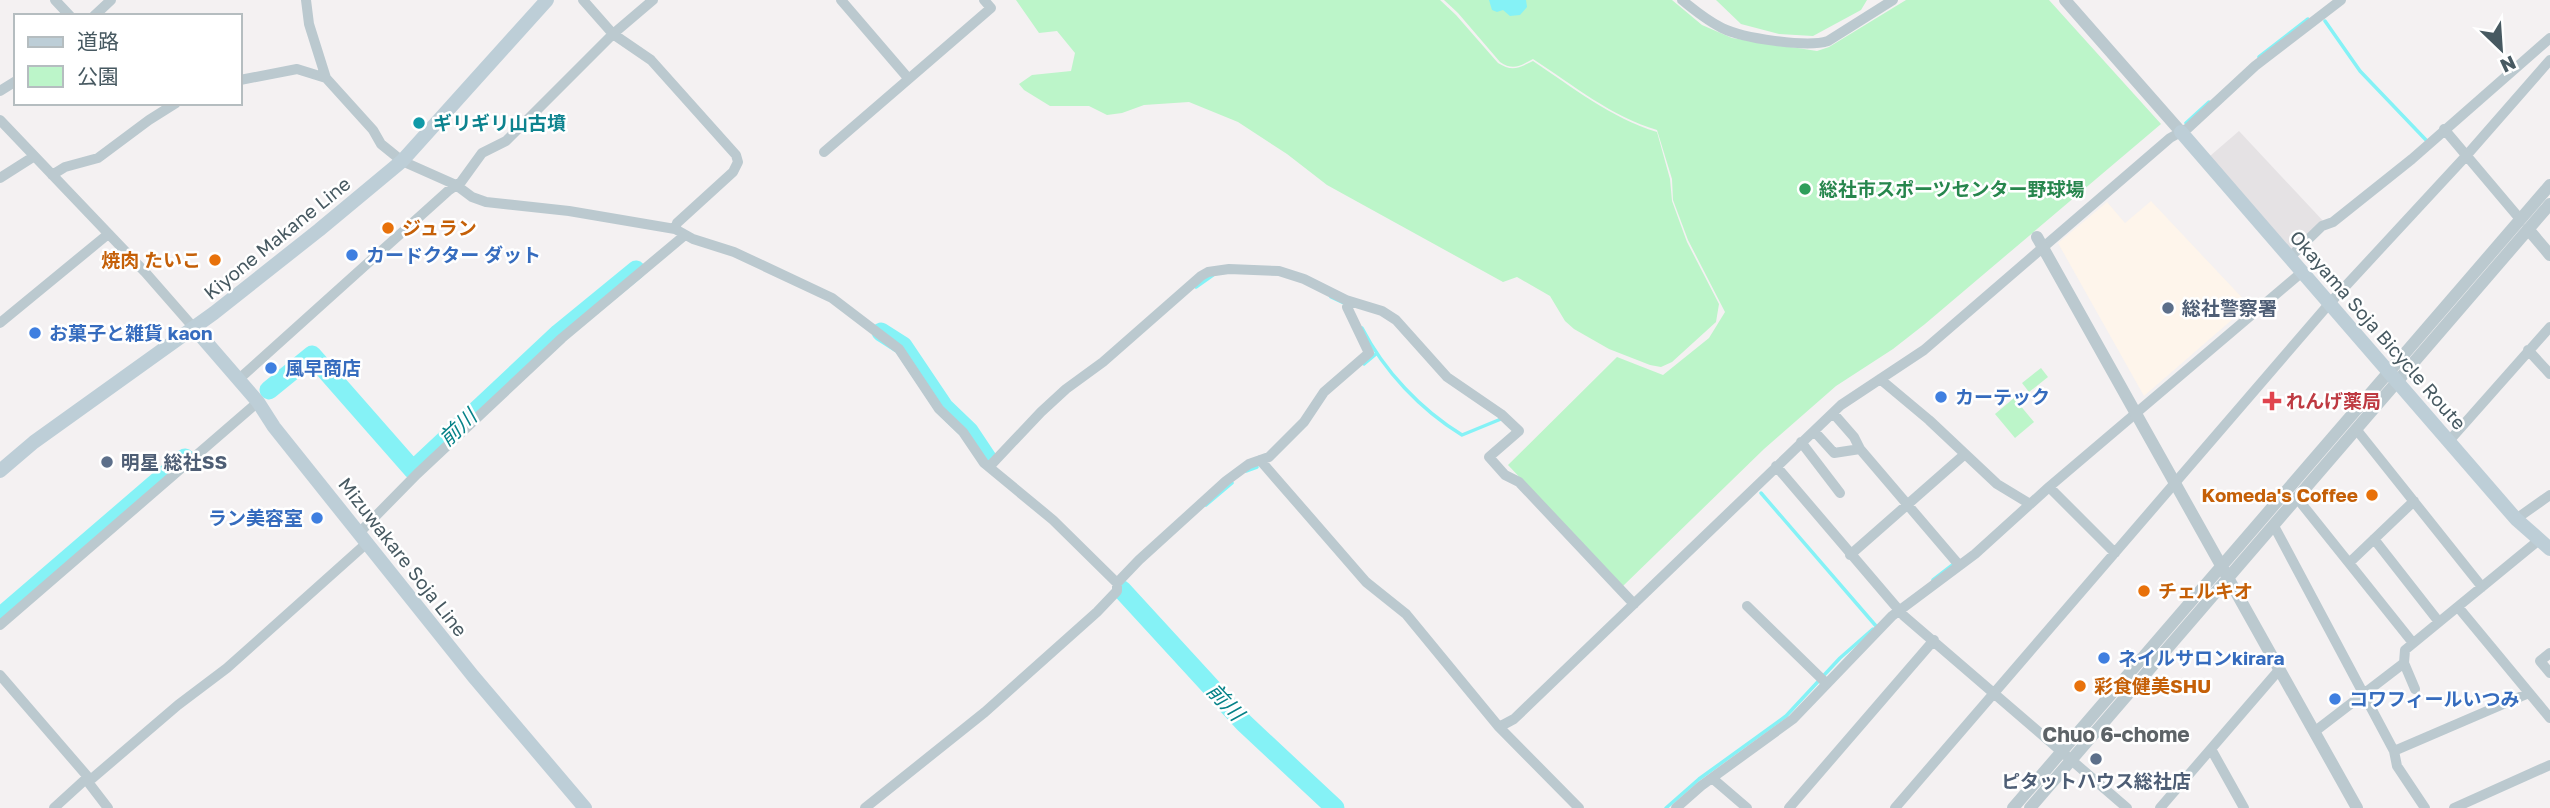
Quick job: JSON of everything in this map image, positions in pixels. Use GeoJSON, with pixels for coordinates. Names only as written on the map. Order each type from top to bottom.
{"type":"FeatureCollection","features":[{"type":"Feature","properties":{"kind":"main road","name":"Kiyone Makane Line"},"geometry":{"type":"LineString","coordinates":[[0,471],[34,442],[194,328],[402,161],[547,0]]}},
{"type":"Feature","properties":{"kind":"main road","name":"Okayama Soja Bicycle Route"},"geometry":{"type":"LineString","coordinates":[[2181,132],[2516,519],[2545,545]]}},
{"type":"Feature","properties":{"kind":"main road","name":"Mizuwakare Soja Line"},"geometry":{"type":"LineString","coordinates":[[194,328],[258,402],[274,427],[473,676],[584,808]]}},
{"type":"Feature","properties":{"kind":"street"},"geometry":{"type":"LineString","coordinates":[[55,0],[68,14]]}},
{"type":"Feature","properties":{"kind":"street"},"geometry":{"type":"LineString","coordinates":[[96,14],[111,0]]}},
{"type":"Feature","properties":{"kind":"street"},"geometry":{"type":"LineString","coordinates":[[306,0],[309,24],[326,78],[373,130],[381,144],[402,161],[486,202],[569,211],[675,229],[734,252],[832,298],[899,349],[939,409],[963,432],[989,467],[1053,520],[1117,583]]}},
{"type":"Feature","properties":{"kind":"street"},"geometry":{"type":"LineString","coordinates":[[583,0],[613,34],[651,60],[736,155],[738,162],[733,173],[677,223],[675,229]]}},
{"type":"Feature","properties":{"kind":"street"},"geometry":{"type":"LineString","coordinates":[[239,379],[456,186],[482,153],[506,141],[613,34],[653,0]]}},
{"type":"Feature","properties":{"kind":"street"},"geometry":{"type":"LineString","coordinates":[[841,0],[908,78]]}},
{"type":"Feature","properties":{"kind":"street"},"geometry":{"type":"LineString","coordinates":[[824,152],[991,8],[984,0]]}},
{"type":"Feature","properties":{"kind":"street"},"geometry":{"type":"LineString","coordinates":[[1682,0],[1723,29],[1789,43],[1818,45],[1893,0]]}},
{"type":"Feature","properties":{"kind":"street"},"geometry":{"type":"LineString","coordinates":[[2065,0],[2181,132]]}},
{"type":"Feature","properties":{"kind":"street"},"geometry":{"type":"LineString","coordinates":[[1499,727],[1514,719],[1833,413],[1924,350],[2039,242],[2170,138],[2188,128],[2255,66],[2341,0]]}},
{"type":"Feature","properties":{"kind":"street"},"geometry":{"type":"LineString","coordinates":[[2288,258],[2322,226],[2333,222],[2412,159],[2550,37]]}},
{"type":"Feature","properties":{"kind":"street"},"geometry":{"type":"LineString","coordinates":[[1895,808],[2329,304],[2466,156],[2550,60]]}},
{"type":"Feature","properties":{"kind":"street"},"geometry":{"type":"LineString","coordinates":[[242,80],[297,69],[326,78]]}},
{"type":"Feature","properties":{"kind":"street"},"geometry":{"type":"LineString","coordinates":[[51,175],[65,167],[98,158],[173,105]]}},
{"type":"Feature","properties":{"kind":"street"},"geometry":{"type":"LineString","coordinates":[[0,120],[145,272],[194,328]]}},
{"type":"Feature","properties":{"kind":"street"},"geometry":{"type":"LineString","coordinates":[[2444,129],[2550,255]]}},
{"type":"Feature","properties":{"kind":"street"},"geometry":{"type":"LineString","coordinates":[[0,178],[33,157]]}},
{"type":"Feature","properties":{"kind":"street"},"geometry":{"type":"LineString","coordinates":[[2030,808],[2067,755],[2221,566],[2393,377],[2524,224],[2550,184]]}},
{"type":"Feature","properties":{"kind":"street"},"geometry":{"type":"LineString","coordinates":[[2524,224],[2550,204]]}},
{"type":"Feature","properties":{"kind":"street"},"geometry":{"type":"LineString","coordinates":[[0,323],[107,235]]}},
{"type":"Feature","properties":{"kind":"street"},"geometry":{"type":"LineString","coordinates":[[54,808],[227,668],[364,537],[416,474],[562,338],[685,235]]}},
{"type":"Feature","properties":{"kind":"street"},"geometry":{"type":"LineString","coordinates":[[2039,242],[2357,808]]}},
{"type":"Feature","properties":{"kind":"street"},"geometry":{"type":"LineString","coordinates":[[989,467],[1066,389],[1103,362],[1201,276],[1208,272],[1229,269],[1279,271],[1304,279],[1346,300],[1391,315],[1447,377],[1501,414],[1519,431],[1489,457],[1505,475],[1519,482],[1634,604]]}},
{"type":"Feature","properties":{"kind":"street"},"geometry":{"type":"LineString","coordinates":[[1676,808],[1793,719],[1823,680],[1897,609],[1957,563],[1975,554],[2028,503],[2135,416],[2301,272]]}},
{"type":"Feature","properties":{"kind":"street"},"geometry":{"type":"LineString","coordinates":[[864,808],[995,703],[1097,612],[1117,591],[1117,583],[1139,560],[1226,481],[1242,468],[1269,457],[1304,422],[1324,392],[1369,352],[1347,307]]}},
{"type":"Feature","properties":{"kind":"street"},"geometry":{"type":"LineString","coordinates":[[2448,441],[2550,327]]}},
{"type":"Feature","properties":{"kind":"street"},"geometry":{"type":"LineString","coordinates":[[2528,350],[2550,374]]}},
{"type":"Feature","properties":{"kind":"street"},"geometry":{"type":"LineString","coordinates":[[2012,808],[2067,755],[2228,579],[2356,429],[2393,377]]}},
{"type":"Feature","properties":{"kind":"street"},"geometry":{"type":"LineString","coordinates":[[1880,379],[1929,420],[1997,484],[2028,503]]}},
{"type":"Feature","properties":{"kind":"street"},"geometry":{"type":"LineString","coordinates":[[0,625],[258,402]]}},
{"type":"Feature","properties":{"kind":"street"},"geometry":{"type":"LineString","coordinates":[[1833,413],[1854,436],[1860,449],[1957,563]]}},
{"type":"Feature","properties":{"kind":"street"},"geometry":{"type":"LineString","coordinates":[[2356,429],[2483,587]]}},
{"type":"Feature","properties":{"kind":"street"},"geometry":{"type":"LineString","coordinates":[[1814,431],[1834,453],[1860,449]]}},
{"type":"Feature","properties":{"kind":"street"},"geometry":{"type":"LineString","coordinates":[[1801,442],[1840,493]]}},
{"type":"Feature","properties":{"kind":"street"},"geometry":{"type":"LineString","coordinates":[[1850,555],[1965,454]]}},
{"type":"Feature","properties":{"kind":"street"},"geometry":{"type":"LineString","coordinates":[[1260,460],[1366,582],[1406,614],[1499,727],[1579,808]]}},
{"type":"Feature","properties":{"kind":"street"},"geometry":{"type":"LineString","coordinates":[[1776,466],[1897,609],[2127,808]]}},
{"type":"Feature","properties":{"kind":"street"},"geometry":{"type":"LineString","coordinates":[[2049,486],[2115,553]]}},
{"type":"Feature","properties":{"kind":"street"},"geometry":{"type":"LineString","coordinates":[[2516,519],[2550,495]]}},
{"type":"Feature","properties":{"kind":"street"},"geometry":{"type":"LineString","coordinates":[[2297,499],[2413,643]]}},
{"type":"Feature","properties":{"kind":"street"},"geometry":{"type":"LineString","coordinates":[[2349,563],[2414,501]]}},
{"type":"Feature","properties":{"kind":"street"},"geometry":{"type":"LineString","coordinates":[[2274,526],[2393,751],[2397,766],[2425,808]]}},
{"type":"Feature","properties":{"kind":"street"},"geometry":{"type":"LineString","coordinates":[[2374,539],[2439,622]]}},
{"type":"Feature","properties":{"kind":"street"},"geometry":{"type":"LineString","coordinates":[[2415,689],[2404,663],[2405,650],[2483,587],[2545,545]]}},
{"type":"Feature","properties":{"kind":"street"},"geometry":{"type":"LineString","coordinates":[[1746,606],[1823,680]]}},
{"type":"Feature","properties":{"kind":"street"},"geometry":{"type":"LineString","coordinates":[[2458,607],[2550,718]]}},
{"type":"Feature","properties":{"kind":"street"},"geometry":{"type":"LineString","coordinates":[[1789,808],[1934,640]]}},
{"type":"Feature","properties":{"kind":"street"},"geometry":{"type":"LineString","coordinates":[[2550,653],[2540,661],[2550,673]]}},
{"type":"Feature","properties":{"kind":"street"},"geometry":{"type":"LineString","coordinates":[[2314,732],[2404,663]]}},
{"type":"Feature","properties":{"kind":"street"},"geometry":{"type":"LineString","coordinates":[[2160,808],[2279,670]]}},
{"type":"Feature","properties":{"kind":"street"},"geometry":{"type":"LineString","coordinates":[[0,675],[88,780],[108,808]]}},
{"type":"Feature","properties":{"kind":"street"},"geometry":{"type":"LineString","coordinates":[[2393,751],[2529,693]]}},
{"type":"Feature","properties":{"kind":"street"},"geometry":{"type":"LineString","coordinates":[[2211,749],[2244,808]]}},
{"type":"Feature","properties":{"kind":"street"},"geometry":{"type":"LineString","coordinates":[[2454,808],[2550,765]]}},
{"type":"Feature","properties":{"kind":"street"},"geometry":{"type":"LineString","coordinates":[[1712,778],[1747,808]]}},
{"type":"Feature","properties":{"kind":"shaded area"},"geometry":{"type":"Polygon","coordinates":[[[2239,131],[2325,223],[2292,251],[2210,156],[2239,131]]]}},
{"type":"Feature","properties":{"kind":"shaded area"},"geometry":{"type":"Polygon","coordinates":[[[2151,201],[2249,305],[2144,396],[2058,243],[2107,202],[2125,223],[2151,201]]]}},
{"type":"Feature","properties":{"kind":"green space"},"geometry":{"type":"Polygon","coordinates":[[[1016,0],[1440,0],[1498,63],[1516,68],[1533,61],[1608,110],[1657,132],[1670,179],[1672,201],[1687,242],[1719,304],[1716,322],[1672,362],[1661,367],[1650,365],[1609,349],[1574,329],[1565,321],[1550,296],[1517,277],[1503,282],[1327,185],[1287,154],[1238,122],[1189,102],[1144,105],[1107,115],[1089,106],[1050,106],[1019,84],[1032,75],[1071,71],[1075,53],[1057,31],[1039,33],[1016,0]]]}},
{"type":"Feature","properties":{"kind":"green space"},"geometry":{"type":"Polygon","coordinates":[[[1444,0],[1672,0],[1702,25],[1732,38],[1817,51],[1829,47],[1906,0],[2049,0],[2161,124],[1925,324],[1893,349],[1836,386],[1764,449],[1623,586],[1508,465],[1617,357],[1663,375],[1709,338],[1725,312],[1688,240],[1673,200],[1672,179],[1657,130],[1609,109],[1533,59],[1513,67],[1500,62],[1444,0]]]}},
{"type":"Feature","properties":{"kind":"green space"},"geometry":{"type":"Polygon","coordinates":[[[1716,0],[1867,0],[1861,10],[1813,36],[1779,34],[1741,24],[1716,0]]]}},
{"type":"Feature","properties":{"kind":"green space"},"geometry":{"type":"Polygon","coordinates":[[[2041,368],[2048,377],[2029,392],[2022,383],[2041,368]]]}},
{"type":"Feature","properties":{"kind":"green space"},"geometry":{"type":"Polygon","coordinates":[[[2014,398],[2034,422],[2015,438],[1995,414],[2014,398]]]}},
{"type":"Feature","properties":{"kind":"water"},"geometry":{"type":"Polygon","coordinates":[[[1489,0],[1526,0],[1527,7],[1520,15],[1510,16],[1503,10],[1492,10],[1489,0]]]}},
{"type":"Feature","properties":{"kind":"waterway"},"geometry":{"type":"LineString","coordinates":[[2259,57],[2308,19]]}},
{"type":"Feature","properties":{"kind":"waterway"},"geometry":{"type":"LineString","coordinates":[[2325,21],[2360,71],[2426,140]]}},
{"type":"Feature","properties":{"kind":"waterway"},"geometry":{"type":"LineString","coordinates":[[2186,123],[2209,102]]}},
{"type":"Feature","properties":{"kind":"waterway","name":"前川"},"geometry":{"type":"LineString","coordinates":[[269,390],[312,355],[413,470],[559,333],[636,270]]}},
{"type":"Feature","properties":{"kind":"waterway"},"geometry":{"type":"LineString","coordinates":[[1196,287],[1213,275]]}},
{"type":"Feature","properties":{"kind":"waterway"},"geometry":{"type":"LineString","coordinates":[[1331,297],[1346,304]]}},
{"type":"Feature","properties":{"kind":"waterway"},"geometry":{"type":"LineString","coordinates":[[1362,328],[1381,359],[1405,388],[1432,414],[1462,435],[1501,419]]}},
{"type":"Feature","properties":{"kind":"waterway","name":"前川"},"geometry":{"type":"LineString","coordinates":[[881,332],[903,346],[944,407],[969,431],[987,458]]}},
{"type":"Feature","properties":{"kind":"waterway"},"geometry":{"type":"LineString","coordinates":[[1364,364],[1376,354]]}},
{"type":"Feature","properties":{"kind":"waterway","name":"前川"},"geometry":{"type":"LineString","coordinates":[[0,617],[185,458]]}},
{"type":"Feature","properties":{"kind":"waterway"},"geometry":{"type":"LineString","coordinates":[[1246,471],[1257,467]]}},
{"type":"Feature","properties":{"kind":"waterway"},"geometry":{"type":"LineString","coordinates":[[1206,505],[1232,483]]}},
{"type":"Feature","properties":{"kind":"waterway"},"geometry":{"type":"LineString","coordinates":[[1761,493],[1876,626]]}},
{"type":"Feature","properties":{"kind":"waterway"},"geometry":{"type":"LineString","coordinates":[[1933,580],[1955,563]]}},
{"type":"Feature","properties":{"kind":"waterway","name":"前川"},"geometry":{"type":"LineString","coordinates":[[1122,590],[1244,723],[1335,808]]}},
{"type":"Feature","properties":{"kind":"waterway"},"geometry":{"type":"LineString","coordinates":[[1666,808],[1699,779],[1786,716],[1840,658],[1873,629]]}},
{"type":"Feature","properties":{"kind":"place","name":"ギリギリ山古墳"},"geometry":{"type":"Point","coordinates":[419,123]}},
{"type":"Feature","properties":{"kind":"place","name":"総社市スポーツセンター野球場"},"geometry":{"type":"Point","coordinates":[1805,189]}},
{"type":"Feature","properties":{"kind":"place","name":"ジュラン"},"geometry":{"type":"Point","coordinates":[388,228]}},
{"type":"Feature","properties":{"kind":"place","name":"カードクター ダット"},"geometry":{"type":"Point","coordinates":[352,255]}},
{"type":"Feature","properties":{"kind":"place","name":"焼肉 たいこ"},"geometry":{"type":"Point","coordinates":[215,260]}},
{"type":"Feature","properties":{"kind":"place","name":"総社警察署"},"geometry":{"type":"Point","coordinates":[2168,308]}},
{"type":"Feature","properties":{"kind":"place","name":"お菓子と雑貨 kaon"},"geometry":{"type":"Point","coordinates":[35,333]}},
{"type":"Feature","properties":{"kind":"place","name":"風早商店"},"geometry":{"type":"Point","coordinates":[271,368]}},
{"type":"Feature","properties":{"kind":"place","name":"カーテック"},"geometry":{"type":"Point","coordinates":[1941,397]}},
{"type":"Feature","properties":{"kind":"place","name":"れんげ薬局"},"geometry":{"type":"Point","coordinates":[2272,401]}},
{"type":"Feature","properties":{"kind":"place","name":"明星 総社SS"},"geometry":{"type":"Point","coordinates":[107,462]}},
{"type":"Feature","properties":{"kind":"place","name":"Komeda's Coffee"},"geometry":{"type":"Point","coordinates":[2372,495]}},
{"type":"Feature","properties":{"kind":"place","name":"ラン美容室"},"geometry":{"type":"Point","coordinates":[317,518]}},
{"type":"Feature","properties":{"kind":"place","name":"チェルキオ"},"geometry":{"type":"Point","coordinates":[2144,591]}},
{"type":"Feature","properties":{"kind":"place","name":"ネイルサロンkirara"},"geometry":{"type":"Point","coordinates":[2104,658]}},
{"type":"Feature","properties":{"kind":"place","name":"彩食健美SHU"},"geometry":{"type":"Point","coordinates":[2080,686]}},
{"type":"Feature","properties":{"kind":"place","name":"コワフィールいつみ"},"geometry":{"type":"Point","coordinates":[2335,699]}},
{"type":"Feature","properties":{"kind":"place","name":"ピタットハウス総社店"},"geometry":{"type":"Point","coordinates":[2096,759]}},
{"type":"Feature","properties":{"kind":"district","name":"Chuo 6-chome"},"geometry":{"type":"Point","coordinates":[2116,735]}}]}
